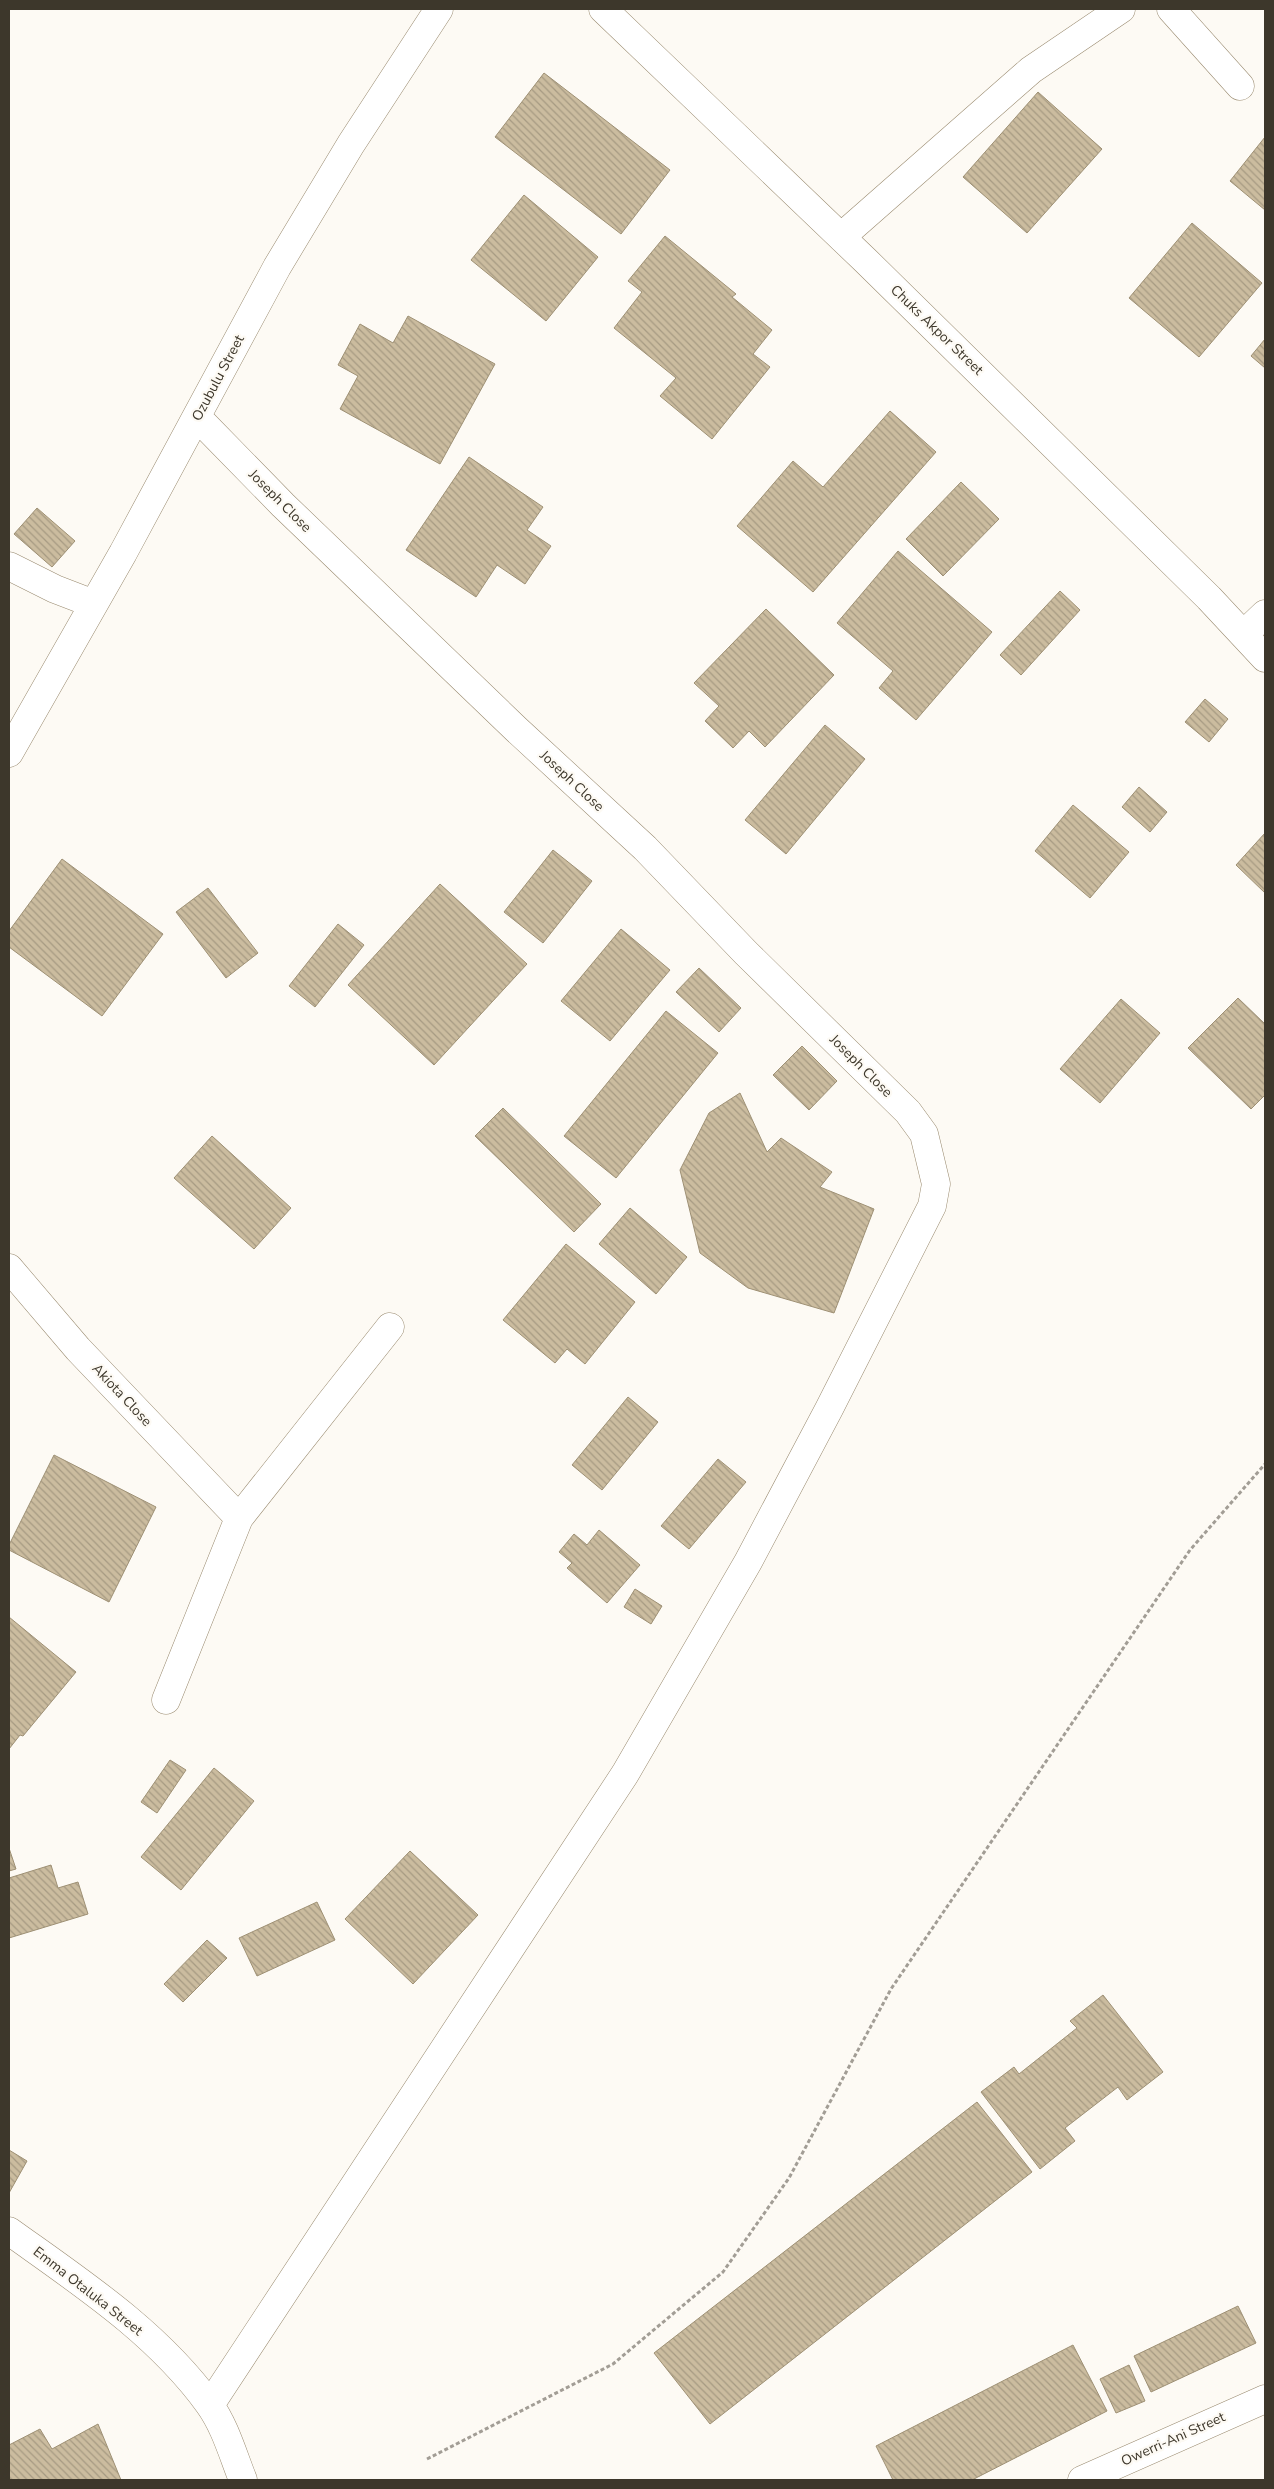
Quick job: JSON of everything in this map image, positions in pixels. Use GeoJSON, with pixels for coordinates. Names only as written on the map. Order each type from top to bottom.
{"type":"FeatureCollection","features":[{"type":"Feature","properties":{"kind":"street","name":"Ozubulu Street"},"geometry":{"type":"LineString","coordinates":[[9,753],[94,604],[278,266],[351,144],[439,9]]}},
{"type":"Feature","properties":{"kind":"street","name":"Chuks Akpor Street"},"geometry":{"type":"LineString","coordinates":[[603,9],[841,237],[1244,634],[1265,658]]}},
{"type":"Feature","properties":{"kind":"street"},"geometry":{"type":"LineString","coordinates":[[841,237],[1031,70],[1121,9]]}},
{"type":"Feature","properties":{"kind":"street"},"geometry":{"type":"LineString","coordinates":[[1171,9],[1240,86]]}},
{"type":"Feature","properties":{"kind":"street","name":"Joseph Close"},"geometry":{"type":"LineString","coordinates":[[197,417],[318,539],[516,729],[645,848],[746,953],[908,1112],[924,1134],[936,1184],[932,1206],[829,1409],[748,1562],[625,1774],[210,2405]]}},
{"type":"Feature","properties":{"kind":"street"},"geometry":{"type":"LineString","coordinates":[[9,566],[55,589],[94,604]]}},
{"type":"Feature","properties":{"kind":"street"},"geometry":{"type":"LineString","coordinates":[[1244,634],[1265,614]]}},
{"type":"Feature","properties":{"kind":"street","name":"Akiota Close"},"geometry":{"type":"LineString","coordinates":[[9,1268],[78,1349],[239,1518]]}},
{"type":"Feature","properties":{"kind":"street"},"geometry":{"type":"LineString","coordinates":[[166,1700],[239,1518],[390,1327]]}},
{"type":"Feature","properties":{"kind":"street","name":"Emma Otaluka Street"},"geometry":{"type":"LineString","coordinates":[[9,2231],[135,2325],[210,2405],[227,2439],[243,2480]]}},
{"type":"Feature","properties":{"kind":"street","name":"Owerri-Ani Street"},"geometry":{"type":"LineString","coordinates":[[1082,2480],[1128,2471],[1265,2398]]}},
{"type":"Feature","properties":{"kind":"path"},"geometry":{"type":"LineString","coordinates":[[427,2459],[613,2364],[723,2272],[789,2178],[891,1989],[1190,1550],[1265,1464]]}},
{"type":"Feature","properties":{"kind":"building"},"geometry":{"type":"Polygon","coordinates":[[[544,73],[670,170],[621,234],[495,137],[544,73]]]}},
{"type":"Feature","properties":{"kind":"building"},"geometry":{"type":"Polygon","coordinates":[[[1038,92],[1102,149],[1027,233],[963,177],[1038,92]]]}},
{"type":"Feature","properties":{"kind":"building"},"geometry":{"type":"Polygon","coordinates":[[[1265,137],[1265,210],[1230,181],[1265,137]]]}},
{"type":"Feature","properties":{"kind":"building"},"geometry":{"type":"Polygon","coordinates":[[[524,195],[598,257],[546,321],[471,260],[524,195]]]}},
{"type":"Feature","properties":{"kind":"building"},"geometry":{"type":"Polygon","coordinates":[[[1192,223],[1262,283],[1199,357],[1129,298],[1192,223]]]}},
{"type":"Feature","properties":{"kind":"building"},"geometry":{"type":"Polygon","coordinates":[[[665,236],[736,294],[732,297],[772,330],[753,354],[770,367],[712,439],[660,396],[676,378],[614,328],[642,292],[628,281],[665,236]]]}},
{"type":"Feature","properties":{"kind":"building"},"geometry":{"type":"Polygon","coordinates":[[[408,316],[495,364],[440,464],[340,409],[358,376],[338,365],[360,324],[393,343],[408,316]]]}},
{"type":"Feature","properties":{"kind":"building"},"geometry":{"type":"Polygon","coordinates":[[[1265,339],[1265,368],[1251,356],[1265,339]]]}},
{"type":"Feature","properties":{"kind":"building"},"geometry":{"type":"Polygon","coordinates":[[[890,411],[936,452],[813,592],[737,526],[793,461],[823,487],[890,411]]]}},
{"type":"Feature","properties":{"kind":"building"},"geometry":{"type":"Polygon","coordinates":[[[469,457],[543,507],[527,530],[551,546],[525,584],[497,565],[476,597],[406,550],[469,457]]]}},
{"type":"Feature","properties":{"kind":"building"},"geometry":{"type":"Polygon","coordinates":[[[961,482],[999,519],[943,576],[906,539],[961,482]]]}},
{"type":"Feature","properties":{"kind":"building"},"geometry":{"type":"Polygon","coordinates":[[[37,508],[75,541],[52,567],[14,534],[37,508]]]}},
{"type":"Feature","properties":{"kind":"building"},"geometry":{"type":"Polygon","coordinates":[[[898,551],[992,632],[916,720],[879,688],[893,671],[837,623],[898,551]]]}},
{"type":"Feature","properties":{"kind":"building"},"geometry":{"type":"Polygon","coordinates":[[[1060,591],[1080,610],[1021,675],[1000,655],[1060,591]]]}},
{"type":"Feature","properties":{"kind":"building"},"geometry":{"type":"Polygon","coordinates":[[[766,609],[834,675],[765,747],[749,731],[733,748],[705,721],[719,706],[694,683],[766,609]]]}},
{"type":"Feature","properties":{"kind":"building"},"geometry":{"type":"Polygon","coordinates":[[[1205,699],[1228,719],[1209,742],[1185,722],[1205,699]]]}},
{"type":"Feature","properties":{"kind":"building"},"geometry":{"type":"Polygon","coordinates":[[[825,725],[865,759],[786,854],[745,820],[825,725]]]}},
{"type":"Feature","properties":{"kind":"building"},"geometry":{"type":"Polygon","coordinates":[[[1139,787],[1167,812],[1150,832],[1122,807],[1139,787]]]}},
{"type":"Feature","properties":{"kind":"building"},"geometry":{"type":"Polygon","coordinates":[[[1073,805],[1129,852],[1090,898],[1035,851],[1073,805]]]}},
{"type":"Feature","properties":{"kind":"building"},"geometry":{"type":"Polygon","coordinates":[[[1265,833],[1265,893],[1236,865],[1265,833]]]}},
{"type":"Feature","properties":{"kind":"building"},"geometry":{"type":"Polygon","coordinates":[[[553,850],[592,881],[543,943],[504,912],[553,850]]]}},
{"type":"Feature","properties":{"kind":"building"},"geometry":{"type":"Polygon","coordinates":[[[62,859],[163,934],[102,1016],[9,947],[9,931],[62,859]]]}},
{"type":"Feature","properties":{"kind":"building"},"geometry":{"type":"Polygon","coordinates":[[[440,884],[527,964],[434,1065],[348,985],[440,884]]]}},
{"type":"Feature","properties":{"kind":"building"},"geometry":{"type":"Polygon","coordinates":[[[208,888],[258,953],[226,978],[176,912],[208,888]]]}},
{"type":"Feature","properties":{"kind":"building"},"geometry":{"type":"Polygon","coordinates":[[[338,924],[364,945],[315,1007],[289,986],[338,924]]]}},
{"type":"Feature","properties":{"kind":"building"},"geometry":{"type":"Polygon","coordinates":[[[621,929],[670,970],[610,1041],[561,1001],[621,929]]]}},
{"type":"Feature","properties":{"kind":"building"},"geometry":{"type":"Polygon","coordinates":[[[699,968],[741,1008],[719,1032],[676,992],[699,968]]]}},
{"type":"Feature","properties":{"kind":"building"},"geometry":{"type":"Polygon","coordinates":[[[1238,998],[1265,1024],[1265,1095],[1251,1109],[1188,1048],[1238,998]]]}},
{"type":"Feature","properties":{"kind":"building"},"geometry":{"type":"Polygon","coordinates":[[[1121,999],[1160,1033],[1100,1103],[1060,1069],[1121,999]]]}},
{"type":"Feature","properties":{"kind":"building"},"geometry":{"type":"Polygon","coordinates":[[[666,1011],[718,1053],[616,1178],[564,1136],[666,1011]]]}},
{"type":"Feature","properties":{"kind":"building"},"geometry":{"type":"Polygon","coordinates":[[[802,1046],[837,1081],[809,1110],[773,1075],[802,1046]]]}},
{"type":"Feature","properties":{"kind":"building"},"geometry":{"type":"Polygon","coordinates":[[[740,1093],[767,1152],[781,1138],[832,1172],[820,1187],[874,1209],[834,1313],[748,1288],[700,1253],[680,1170],[709,1113],[740,1093]]]}},
{"type":"Feature","properties":{"kind":"building"},"geometry":{"type":"Polygon","coordinates":[[[503,1108],[601,1204],[574,1232],[475,1136],[503,1108]]]}},
{"type":"Feature","properties":{"kind":"building"},"geometry":{"type":"Polygon","coordinates":[[[212,1136],[291,1208],[254,1249],[174,1178],[212,1136]]]}},
{"type":"Feature","properties":{"kind":"building"},"geometry":{"type":"Polygon","coordinates":[[[630,1208],[687,1257],[656,1294],[599,1244],[630,1208]]]}},
{"type":"Feature","properties":{"kind":"building"},"geometry":{"type":"Polygon","coordinates":[[[566,1244],[635,1302],[585,1364],[567,1349],[555,1363],[503,1320],[566,1244]]]}},
{"type":"Feature","properties":{"kind":"building"},"geometry":{"type":"Polygon","coordinates":[[[628,1397],[658,1422],[602,1490],[572,1465],[628,1397]]]}},
{"type":"Feature","properties":{"kind":"building"},"geometry":{"type":"Polygon","coordinates":[[[54,1455],[156,1507],[109,1602],[9,1550],[9,1545],[54,1455]]]}},
{"type":"Feature","properties":{"kind":"building"},"geometry":{"type":"Polygon","coordinates":[[[718,1459],[746,1482],[689,1549],[661,1526],[718,1459]]]}},
{"type":"Feature","properties":{"kind":"building"},"geometry":{"type":"Polygon","coordinates":[[[599,1530],[640,1565],[607,1603],[567,1568],[572,1563],[559,1552],[574,1534],[587,1545],[599,1530]]]}},
{"type":"Feature","properties":{"kind":"building"},"geometry":{"type":"Polygon","coordinates":[[[635,1589],[662,1606],[651,1624],[624,1607],[635,1589]]]}},
{"type":"Feature","properties":{"kind":"building"},"geometry":{"type":"Polygon","coordinates":[[[9,1617],[76,1672],[23,1736],[20,1735],[9,1749],[9,1617]]]}},
{"type":"Feature","properties":{"kind":"building"},"geometry":{"type":"Polygon","coordinates":[[[170,1760],[186,1770],[157,1813],[141,1802],[170,1760]]]}},
{"type":"Feature","properties":{"kind":"building"},"geometry":{"type":"Polygon","coordinates":[[[214,1768],[254,1801],[181,1890],[141,1857],[214,1768]]]}},
{"type":"Feature","properties":{"kind":"building"},"geometry":{"type":"Polygon","coordinates":[[[9,1848],[16,1869],[9,1871],[9,1848]]]}},
{"type":"Feature","properties":{"kind":"building"},"geometry":{"type":"Polygon","coordinates":[[[410,1851],[478,1915],[413,1984],[345,1919],[410,1851]]]}},
{"type":"Feature","properties":{"kind":"building"},"geometry":{"type":"Polygon","coordinates":[[[51,1865],[58,1888],[78,1882],[88,1914],[9,1938],[9,1878],[51,1865]]]}},
{"type":"Feature","properties":{"kind":"building"},"geometry":{"type":"Polygon","coordinates":[[[317,1902],[335,1940],[257,1976],[239,1938],[317,1902]]]}},
{"type":"Feature","properties":{"kind":"building"},"geometry":{"type":"Polygon","coordinates":[[[207,1940],[227,1958],[183,2002],[164,1984],[207,1940]]]}},
{"type":"Feature","properties":{"kind":"building"},"geometry":{"type":"Polygon","coordinates":[[[1103,1995],[1163,2072],[1127,2100],[1118,2087],[1065,2128],[1075,2141],[1040,2169],[981,2092],[1014,2067],[1019,2074],[1077,2028],[1070,2021],[1103,1995]]]}},
{"type":"Feature","properties":{"kind":"building"},"geometry":{"type":"Polygon","coordinates":[[[977,2102],[1032,2172],[710,2424],[654,2353],[977,2102]]]}},
{"type":"Feature","properties":{"kind":"building"},"geometry":{"type":"Polygon","coordinates":[[[9,2150],[27,2161],[9,2193],[9,2150]]]}},
{"type":"Feature","properties":{"kind":"building"},"geometry":{"type":"Polygon","coordinates":[[[1238,2306],[1256,2343],[1151,2392],[1134,2356],[1238,2306]]]}},
{"type":"Feature","properties":{"kind":"building"},"geometry":{"type":"Polygon","coordinates":[[[1073,2345],[1107,2411],[972,2480],[893,2480],[876,2446],[1073,2345]]]}},
{"type":"Feature","properties":{"kind":"building"},"geometry":{"type":"Polygon","coordinates":[[[1129,2365],[1145,2401],[1116,2413],[1100,2379],[1129,2365]]]}},
{"type":"Feature","properties":{"kind":"building"},"geometry":{"type":"Polygon","coordinates":[[[98,2424],[121,2480],[9,2480],[9,2445],[40,2429],[52,2449],[98,2424]]]}}]}
